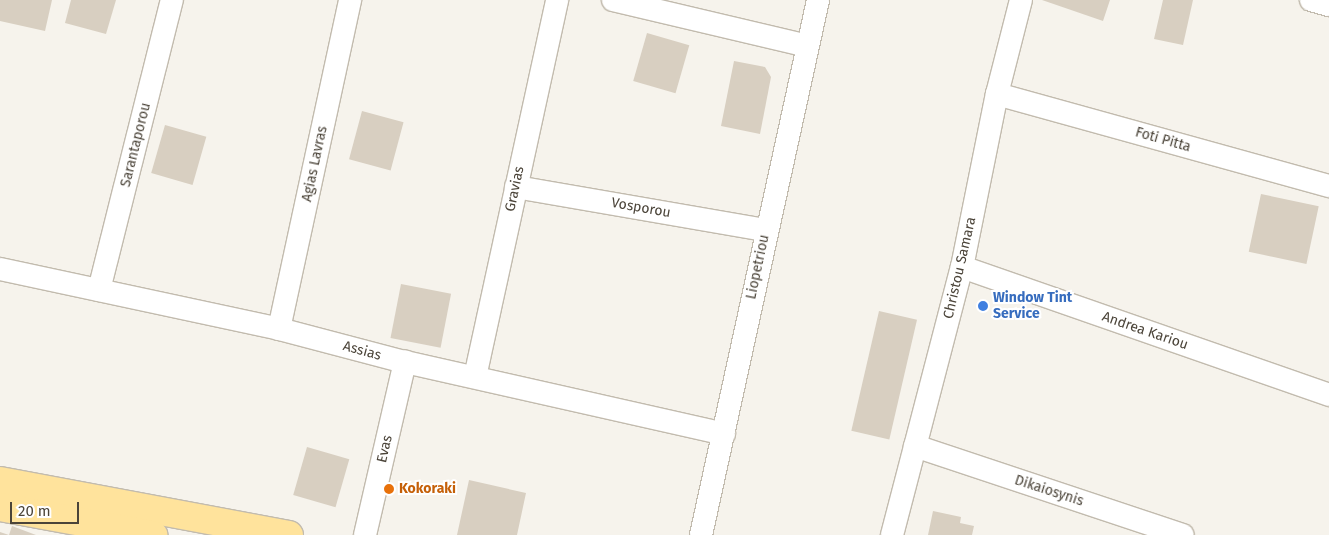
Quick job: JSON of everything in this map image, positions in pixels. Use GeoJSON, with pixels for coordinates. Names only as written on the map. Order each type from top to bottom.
{"type":"FeatureCollection","features":[{"type":"Feature","properties":{"kind":"main road"},"geometry":{"type":"LineString","coordinates":[[0,481],[289,535]]}},
{"type":"Feature","properties":{"kind":"main road"},"geometry":{"type":"LineString","coordinates":[[0,507],[153,535]]}},
{"type":"Feature","properties":{"kind":"street","name":"Sarantaporou"},"geometry":{"type":"LineString","coordinates":[[99,290],[172,0]]}},
{"type":"Feature","properties":{"kind":"street","name":"Agias Lavras"},"geometry":{"type":"LineString","coordinates":[[279,329],[350,0]]}},
{"type":"Feature","properties":{"kind":"street","name":"Gravias"},"geometry":{"type":"LineString","coordinates":[[475,378],[557,0]]}},
{"type":"Feature","properties":{"kind":"street"},"geometry":{"type":"LineString","coordinates":[[613,0],[807,46]]}},
{"type":"Feature","properties":{"kind":"street","name":"Liopetriou"},"geometry":{"type":"LineString","coordinates":[[701,535],[766,230],[818,0]]}},
{"type":"Feature","properties":{"kind":"street","name":"Christou Samara"},"geometry":{"type":"LineString","coordinates":[[892,535],[962,267],[997,94],[1021,0]]}},
{"type":"Feature","properties":{"kind":"street"},"geometry":{"type":"LineString","coordinates":[[1311,0],[1329,5]]}},
{"type":"Feature","properties":{"kind":"street","name":"Foti Pitta"},"geometry":{"type":"LineString","coordinates":[[997,94],[1329,186]]}},
{"type":"Feature","properties":{"kind":"street","name":"Vosporou"},"geometry":{"type":"LineString","coordinates":[[516,186],[766,230]]}},
{"type":"Feature","properties":{"kind":"street","name":"Andrea Kariou"},"geometry":{"type":"LineString","coordinates":[[962,267],[1329,395]]}},
{"type":"Feature","properties":{"kind":"street","name":"Assias"},"geometry":{"type":"LineString","coordinates":[[0,269],[279,329],[405,362],[724,434]]}},
{"type":"Feature","properties":{"kind":"street","name":"Evas"},"geometry":{"type":"LineString","coordinates":[[364,535],[405,362]]}},
{"type":"Feature","properties":{"kind":"street","name":"Dikaiosynis"},"geometry":{"type":"LineString","coordinates":[[915,446],[1183,535]]}},
{"type":"Feature","properties":{"kind":"building"},"geometry":{"type":"Polygon","coordinates":[[[0,0],[52,0],[45,31],[0,21],[0,0]]]}},
{"type":"Feature","properties":{"kind":"building"},"geometry":{"type":"Polygon","coordinates":[[[71,0],[116,0],[106,34],[65,23],[71,0]]]}},
{"type":"Feature","properties":{"kind":"building"},"geometry":{"type":"Polygon","coordinates":[[[1042,0],[1110,0],[1103,21],[1042,0]]]}},
{"type":"Feature","properties":{"kind":"building"},"geometry":{"type":"Polygon","coordinates":[[[1163,0],[1193,0],[1183,45],[1154,39],[1163,0]]]}},
{"type":"Feature","properties":{"kind":"building"},"geometry":{"type":"Polygon","coordinates":[[[647,33],[689,45],[676,93],[633,81],[647,33]]]}},
{"type":"Feature","properties":{"kind":"building"},"geometry":{"type":"Polygon","coordinates":[[[734,61],[765,67],[771,77],[760,134],[721,126],[734,61]]]}},
{"type":"Feature","properties":{"kind":"building"},"geometry":{"type":"Polygon","coordinates":[[[362,111],[404,122],[391,170],[349,159],[362,111]]]}},
{"type":"Feature","properties":{"kind":"building"},"geometry":{"type":"Polygon","coordinates":[[[165,125],[206,137],[193,185],[151,173],[165,125]]]}},
{"type":"Feature","properties":{"kind":"building"},"geometry":{"type":"Polygon","coordinates":[[[1261,194],[1319,206],[1306,264],[1249,252],[1261,194]]]}},
{"type":"Feature","properties":{"kind":"building"},"geometry":{"type":"Polygon","coordinates":[[[401,284],[451,294],[441,348],[391,338],[401,284]]]}},
{"type":"Feature","properties":{"kind":"building"},"geometry":{"type":"Polygon","coordinates":[[[879,311],[917,320],[889,440],[851,431],[879,311]]]}},
{"type":"Feature","properties":{"kind":"building"},"geometry":{"type":"Polygon","coordinates":[[[307,447],[349,459],[336,507],[293,495],[307,447]]]}},
{"type":"Feature","properties":{"kind":"building"},"geometry":{"type":"Polygon","coordinates":[[[469,480],[526,493],[517,535],[457,535],[469,480]]]}},
{"type":"Feature","properties":{"kind":"building"},"geometry":{"type":"Polygon","coordinates":[[[933,511],[961,517],[960,523],[974,526],[972,535],[928,535],[933,511]]]}},
{"type":"Feature","properties":{"kind":"building"},"geometry":{"type":"Polygon","coordinates":[[[12,526],[36,535],[9,535],[12,526]]]}},
{"type":"Feature","properties":{"kind":"place","name":"Window Tint Service"},"geometry":{"type":"Point","coordinates":[983,306]}},
{"type":"Feature","properties":{"kind":"place","name":"Kokoraki"},"geometry":{"type":"Point","coordinates":[389,489]}}]}
